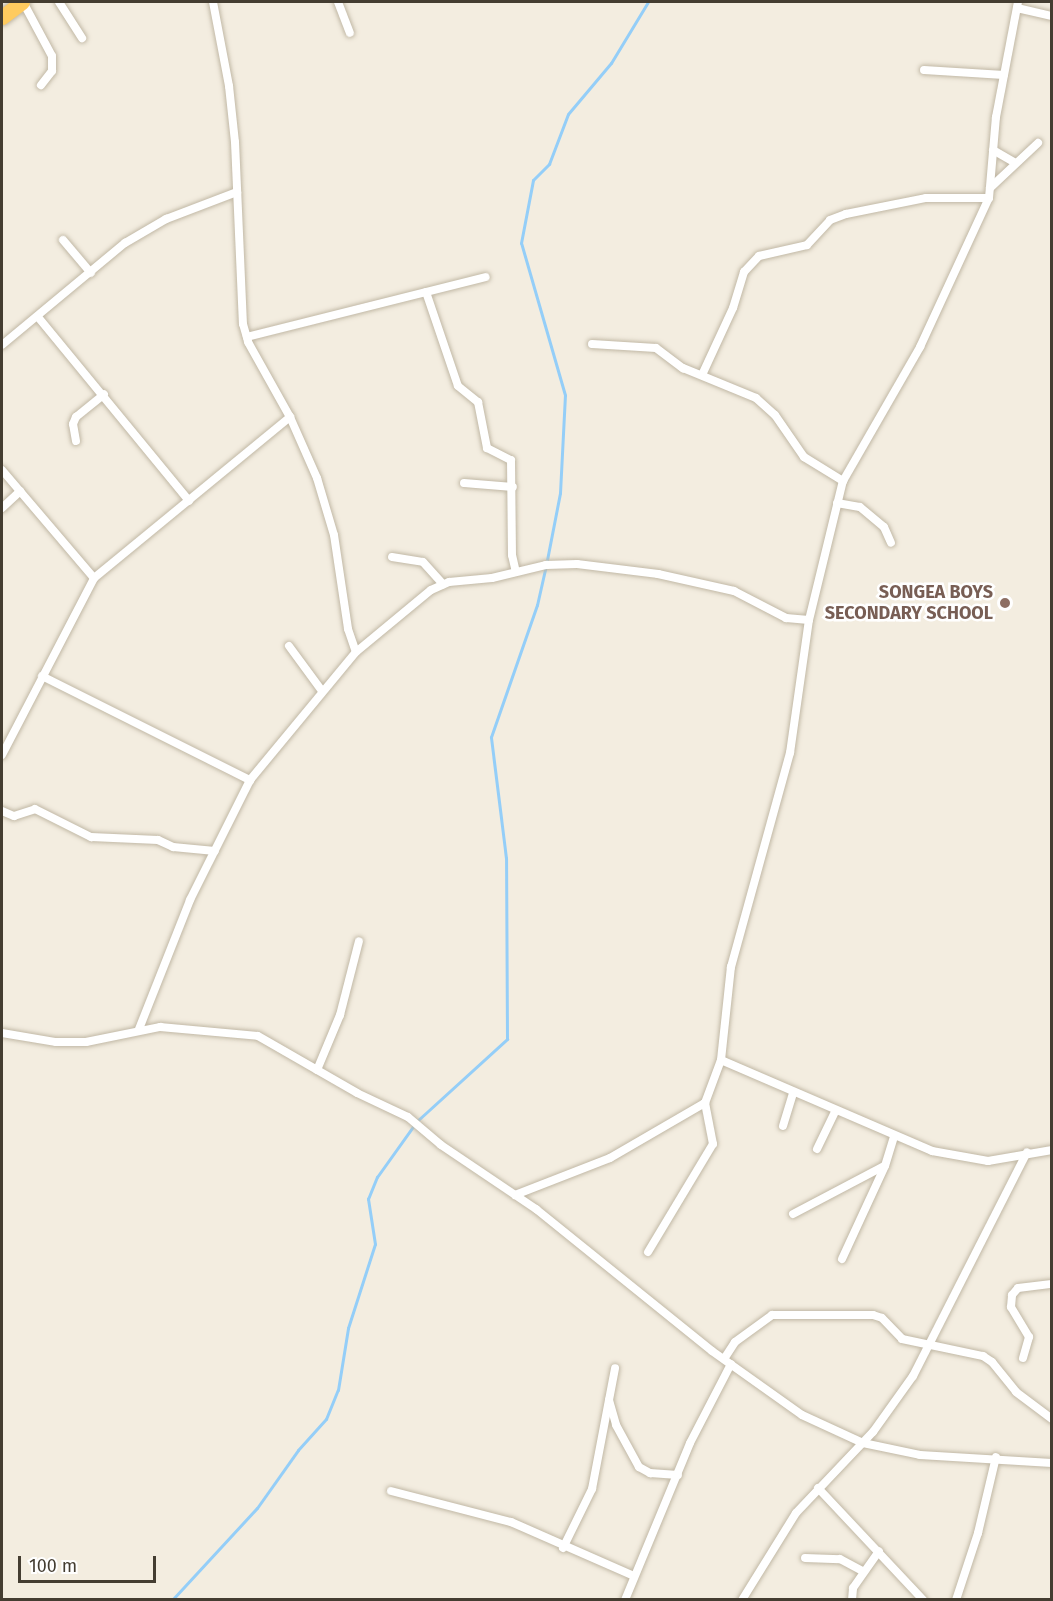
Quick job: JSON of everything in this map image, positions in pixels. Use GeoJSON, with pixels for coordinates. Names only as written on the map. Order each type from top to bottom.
{"type":"FeatureCollection","features":[{"type":"Feature","properties":{"kind":"highway"},"geometry":{"type":"LineString","coordinates":[[2,17],[22,2]]}},
{"type":"Feature","properties":{"kind":"street"},"geometry":{"type":"LineString","coordinates":[[22,2],[52,56],[52,71],[41,85]]}},
{"type":"Feature","properties":{"kind":"street"},"geometry":{"type":"LineString","coordinates":[[59,2],[82,38]]}},
{"type":"Feature","properties":{"kind":"street"},"geometry":{"type":"LineString","coordinates":[[213,2],[229,86],[247,337],[290,417],[317,478],[334,535],[348,629],[356,652]]}},
{"type":"Feature","properties":{"kind":"street"},"geometry":{"type":"LineString","coordinates":[[338,2],[350,33]]}},
{"type":"Feature","properties":{"kind":"street"},"geometry":{"type":"LineString","coordinates":[[648,1252],[713,1143],[705,1103],[721,1060],[731,967],[790,753],[810,620],[843,481],[920,347],[989,198],[993,150],[1004,75],[1018,5],[1052,16]]}},
{"type":"Feature","properties":{"kind":"street"},"geometry":{"type":"LineString","coordinates":[[924,70],[1004,75]]}},
{"type":"Feature","properties":{"kind":"street"},"geometry":{"type":"LineString","coordinates":[[990,188],[1014,162],[1038,143]]}},
{"type":"Feature","properties":{"kind":"street"},"geometry":{"type":"LineString","coordinates":[[993,150],[1014,162]]}},
{"type":"Feature","properties":{"kind":"street"},"geometry":{"type":"LineString","coordinates":[[2,345],[125,243],[154,226],[237,192]]}},
{"type":"Feature","properties":{"kind":"street"},"geometry":{"type":"LineString","coordinates":[[702,375],[733,308],[744,272],[759,256],[807,245],[830,220],[846,214],[926,198],[989,198]]}},
{"type":"Feature","properties":{"kind":"street"},"geometry":{"type":"LineString","coordinates":[[63,240],[91,273]]}},
{"type":"Feature","properties":{"kind":"street"},"geometry":{"type":"LineString","coordinates":[[247,337],[486,277]]}},
{"type":"Feature","properties":{"kind":"street"},"geometry":{"type":"LineString","coordinates":[[426,292],[458,386],[478,402],[487,448],[511,460],[512,555],[516,572]]}},
{"type":"Feature","properties":{"kind":"street"},"geometry":{"type":"LineString","coordinates":[[38,317],[104,394],[189,501]]}},
{"type":"Feature","properties":{"kind":"street"},"geometry":{"type":"LineString","coordinates":[[592,344],[656,348],[683,368],[756,398],[775,415],[804,457],[843,481]]}},
{"type":"Feature","properties":{"kind":"street"},"geometry":{"type":"LineString","coordinates":[[76,441],[73,424],[76,417],[104,394]]}},
{"type":"Feature","properties":{"kind":"street"},"geometry":{"type":"LineString","coordinates":[[2,755],[94,578],[290,417]]}},
{"type":"Feature","properties":{"kind":"street"},"geometry":{"type":"LineString","coordinates":[[2,470],[94,578]]}},
{"type":"Feature","properties":{"kind":"street"},"geometry":{"type":"LineString","coordinates":[[464,483],[513,487]]}},
{"type":"Feature","properties":{"kind":"street"},"geometry":{"type":"LineString","coordinates":[[2,507],[20,490]]}},
{"type":"Feature","properties":{"kind":"street"},"geometry":{"type":"LineString","coordinates":[[837,503],[860,507],[885,527],[891,543]]}},
{"type":"Feature","properties":{"kind":"street"},"geometry":{"type":"LineString","coordinates":[[392,557],[423,562],[443,584]]}},
{"type":"Feature","properties":{"kind":"street"},"geometry":{"type":"LineString","coordinates":[[139,1029],[190,900],[250,780],[356,652],[418,600],[443,584],[546,565],[577,564],[658,574],[737,592],[786,618],[810,620]]}},
{"type":"Feature","properties":{"kind":"street"},"geometry":{"type":"LineString","coordinates":[[289,646],[322,691]]}},
{"type":"Feature","properties":{"kind":"street"},"geometry":{"type":"LineString","coordinates":[[42,676],[250,780]]}},
{"type":"Feature","properties":{"kind":"street"},"geometry":{"type":"LineString","coordinates":[[2,811],[14,816],[35,809],[91,837],[158,840],[173,847],[215,851]]}},
{"type":"Feature","properties":{"kind":"street"},"geometry":{"type":"LineString","coordinates":[[317,1070],[340,1015],[359,940]]}},
{"type":"Feature","properties":{"kind":"street"},"geometry":{"type":"LineString","coordinates":[[2,1033],[56,1042],[86,1042],[139,1029],[174,1027],[207,1034],[258,1036],[317,1070],[408,1117],[421,1129],[515,1195],[727,1362],[802,1415],[863,1443],[920,1455],[996,1457],[1052,1462]]}},
{"type":"Feature","properties":{"kind":"street"},"geometry":{"type":"LineString","coordinates":[[721,1060],[835,1112],[932,1151],[988,1161],[1027,1152],[1052,1150]]}},
{"type":"Feature","properties":{"kind":"street"},"geometry":{"type":"LineString","coordinates":[[783,1126],[793,1093]]}},
{"type":"Feature","properties":{"kind":"street"},"geometry":{"type":"LineString","coordinates":[[515,1195],[610,1158],[705,1103]]}},
{"type":"Feature","properties":{"kind":"street"},"geometry":{"type":"LineString","coordinates":[[816,1149],[835,1112]]}},
{"type":"Feature","properties":{"kind":"street"},"geometry":{"type":"LineString","coordinates":[[842,1259],[885,1166],[894,1136]]}},
{"type":"Feature","properties":{"kind":"street"},"geometry":{"type":"LineString","coordinates":[[742,1599],[771,1548],[818,1488],[863,1443],[931,1345],[1027,1152]]}},
{"type":"Feature","properties":{"kind":"street"},"geometry":{"type":"LineString","coordinates":[[793,1214],[885,1166]]}},
{"type":"Feature","properties":{"kind":"street"},"geometry":{"type":"LineString","coordinates":[[1023,1358],[1029,1337],[1011,1307],[1012,1295],[1018,1288],[1052,1284]]}},
{"type":"Feature","properties":{"kind":"street"},"geometry":{"type":"LineString","coordinates":[[625,1599],[735,1342],[778,1313],[873,1315],[882,1318],[897,1337],[982,1356],[992,1362],[1016,1392],[1052,1419]]}},
{"type":"Feature","properties":{"kind":"street"},"geometry":{"type":"LineString","coordinates":[[562,1548],[592,1489],[615,1368]]}},
{"type":"Feature","properties":{"kind":"street"},"geometry":{"type":"LineString","coordinates":[[609,1400],[616,1425],[639,1467],[650,1473],[678,1475]]}},
{"type":"Feature","properties":{"kind":"street"},"geometry":{"type":"LineString","coordinates":[[956,1599],[978,1533],[996,1457]]}},
{"type":"Feature","properties":{"kind":"street"},"geometry":{"type":"LineString","coordinates":[[818,1488],[923,1599]]}},
{"type":"Feature","properties":{"kind":"street"},"geometry":{"type":"LineString","coordinates":[[391,1491],[501,1519],[562,1548],[634,1576]]}},
{"type":"Feature","properties":{"kind":"street"},"geometry":{"type":"LineString","coordinates":[[852,1599],[853,1588],[879,1551]]}},
{"type":"Feature","properties":{"kind":"street"},"geometry":{"type":"LineString","coordinates":[[805,1558],[840,1559],[864,1572]]}},
{"type":"Feature","properties":{"kind":"waterway"},"geometry":{"type":"LineString","coordinates":[[172,1600],[257,1508],[298,1450],[326,1419],[338,1390],[348,1328],[375,1244],[368,1199],[377,1177],[417,1121],[507,1039],[506,858],[491,737],[537,605],[546,565],[560,493],[565,395],[521,243],[533,180],[549,164],[568,114],[611,63],[648,2]]}},
{"type":"Feature","properties":{"kind":"place","name":"SONGEA BOYS SECONDARY SCHOOL"},"geometry":{"type":"Point","coordinates":[1005,603]}}]}
